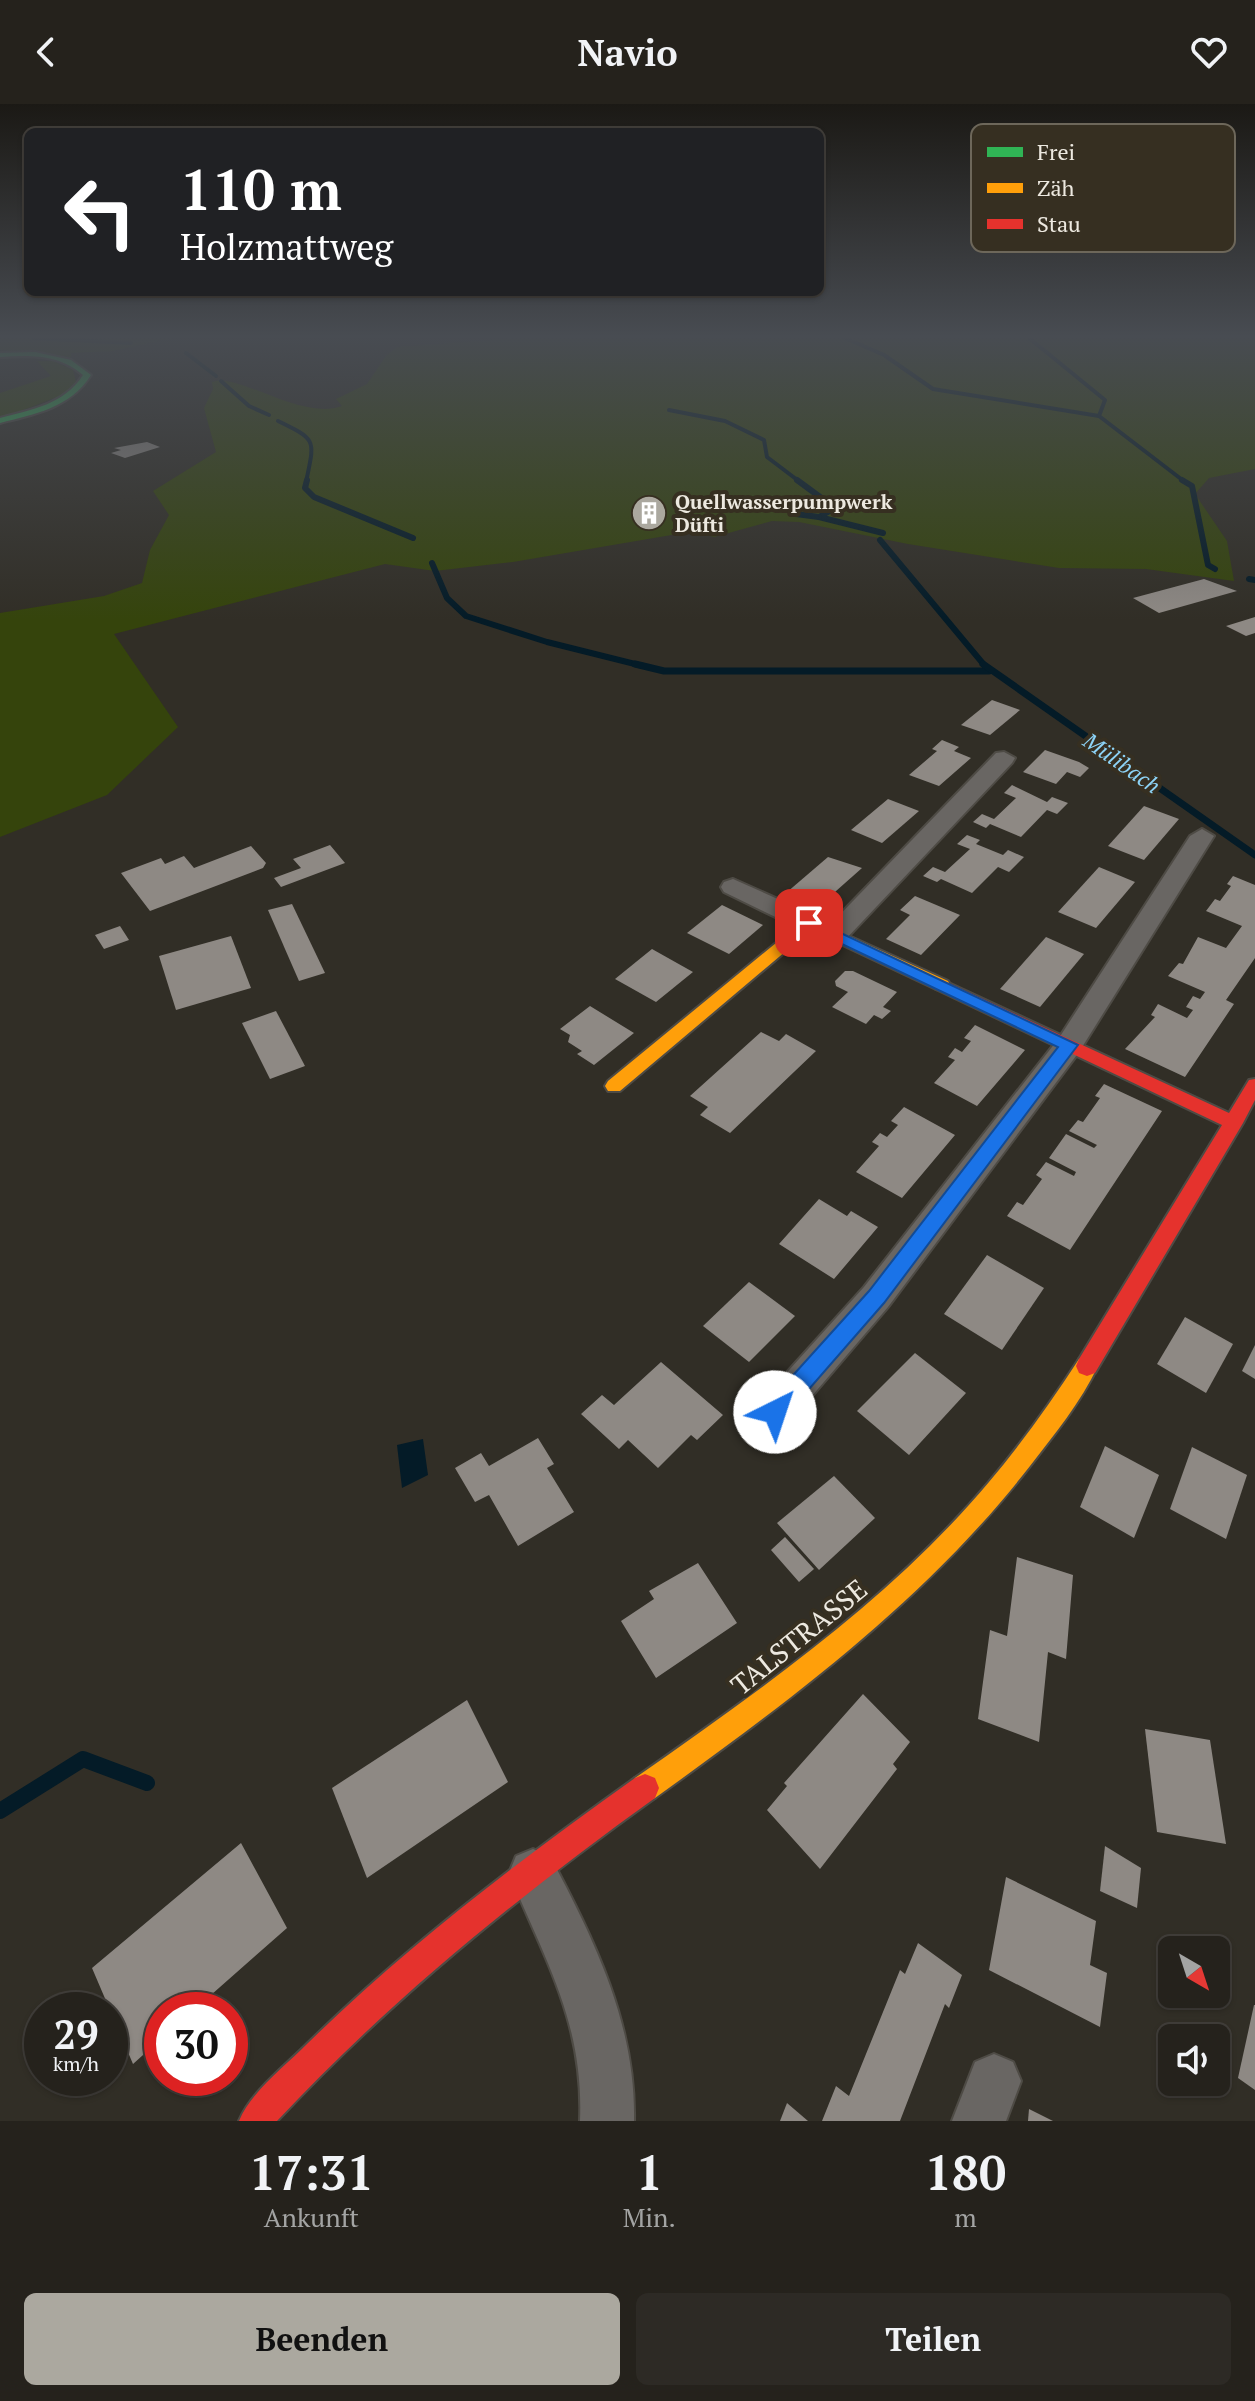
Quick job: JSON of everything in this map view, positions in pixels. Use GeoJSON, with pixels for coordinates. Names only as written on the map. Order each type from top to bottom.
{"type":"FeatureCollection","features":[{"type":"Feature","properties":{"kind":"street"},"geometry":{"type":"LineString","coordinates":[[835,935],[1004,758]]}},
{"type":"Feature","properties":{"kind":"street"},"geometry":{"type":"LineString","coordinates":[[775,1412],[876,1297],[1069,1045],[1202,836]]}},
{"type":"Feature","properties":{"kind":"street"},"geometry":{"type":"LineString","coordinates":[[733,887],[1234,1123]]}},
{"type":"Feature","properties":{"kind":"street"},"geometry":{"type":"LineString","coordinates":[[614,1086],[809,923]]}},
{"type":"Feature","properties":{"kind":"street","name":"TALSTRASSE"},"geometry":{"type":"LineString","coordinates":[[255,2121],[319,2050],[454,1932],[787,1688],[913,1580],[979,1513],[1058,1415],[1255,1085]]}},
{"type":"Feature","properties":{"kind":"street"},"geometry":{"type":"LineString","coordinates":[[533,1873],[589,1989],[610,2096],[607,2121]]}},
{"type":"Feature","properties":{"kind":"green space"},"geometry":{"type":"Polygon","coordinates":[[[211,432],[1255,432],[1255,469],[1209,478],[1195,494],[1227,541],[1234,581],[1146,569],[1059,568],[908,544],[799,522],[772,521],[714,537],[695,531],[513,562],[435,571],[385,564],[114,634],[178,727],[107,795],[0,837],[0,613],[104,596],[142,583],[150,550],[169,515],[153,491],[216,452],[211,432]]]}},
{"type":"Feature","properties":{"kind":"water"},"geometry":{"type":"Polygon","coordinates":[[[423,1439],[428,1475],[402,1488],[397,1445],[423,1439]]]}},
{"type":"Feature","properties":{"kind":"building"},"geometry":{"type":"Polygon","coordinates":[[[147,442],[160,447],[125,458],[111,453],[121,450],[114,448],[147,442]]]}},
{"type":"Feature","properties":{"kind":"building"},"geometry":{"type":"Polygon","coordinates":[[[1204,579],[1237,591],[1159,613],[1133,598],[1204,579]]]}},
{"type":"Feature","properties":{"kind":"building"},"geometry":{"type":"Polygon","coordinates":[[[1255,617],[1255,633],[1246,636],[1226,626],[1255,617]]]}},
{"type":"Feature","properties":{"kind":"building"},"geometry":{"type":"Polygon","coordinates":[[[992,700],[1020,710],[990,735],[961,725],[992,700]]]}},
{"type":"Feature","properties":{"kind":"building"},"geometry":{"type":"Polygon","coordinates":[[[942,740],[959,747],[954,751],[971,758],[939,786],[909,775],[937,751],[932,749],[942,740]]]}},
{"type":"Feature","properties":{"kind":"building"},"geometry":{"type":"Polygon","coordinates":[[[1045,750],[1089,768],[1080,777],[1067,772],[1056,784],[1023,772],[1045,750]]]}},
{"type":"Feature","properties":{"kind":"building"},"geometry":{"type":"Polygon","coordinates":[[[1012,785],[1047,802],[1052,797],[1068,803],[1057,814],[1047,810],[1021,837],[990,824],[986,828],[973,822],[982,814],[994,819],[1016,798],[1004,793],[1012,785]]]}},
{"type":"Feature","properties":{"kind":"building"},"geometry":{"type":"Polygon","coordinates":[[[888,799],[919,811],[882,843],[851,830],[888,799]]]}},
{"type":"Feature","properties":{"kind":"building"},"geometry":{"type":"Polygon","coordinates":[[[1144,806],[1179,819],[1144,860],[1108,846],[1144,806]]]}},
{"type":"Feature","properties":{"kind":"building"},"geometry":{"type":"Polygon","coordinates":[[[967,835],[980,840],[976,844],[1003,855],[1008,850],[1024,857],[1009,872],[998,867],[972,893],[941,879],[937,882],[923,876],[933,867],[945,872],[970,849],[957,844],[967,835]]]}},
{"type":"Feature","properties":{"kind":"building"},"geometry":{"type":"Polygon","coordinates":[[[330,845],[345,863],[281,887],[274,878],[301,868],[293,859],[330,845]]]}},
{"type":"Feature","properties":{"kind":"building"},"geometry":{"type":"Polygon","coordinates":[[[251,846],[266,863],[263,868],[150,911],[121,873],[161,858],[165,864],[184,856],[194,868],[251,846]]]}},
{"type":"Feature","properties":{"kind":"building"},"geometry":{"type":"Polygon","coordinates":[[[828,857],[862,868],[818,907],[786,893],[828,857]]]}},
{"type":"Feature","properties":{"kind":"building"},"geometry":{"type":"Polygon","coordinates":[[[1099,867],[1135,882],[1096,928],[1058,912],[1099,867]]]}},
{"type":"Feature","properties":{"kind":"building"},"geometry":{"type":"Polygon","coordinates":[[[1233,876],[1255,885],[1255,958],[1226,1000],[1234,1004],[1185,1077],[1125,1049],[1155,1017],[1151,1015],[1158,1004],[1187,1018],[1193,1010],[1186,1007],[1193,996],[1200,999],[1205,992],[1168,976],[1179,963],[1183,964],[1198,937],[1226,948],[1242,926],[1206,911],[1215,899],[1220,901],[1231,886],[1227,884],[1233,876]]]}},
{"type":"Feature","properties":{"kind":"building"},"geometry":{"type":"Polygon","coordinates":[[[915,896],[960,915],[921,955],[886,939],[910,915],[900,910],[915,896]]]}},
{"type":"Feature","properties":{"kind":"building"},"geometry":{"type":"Polygon","coordinates":[[[292,904],[325,973],[299,981],[268,910],[292,904]]]}},
{"type":"Feature","properties":{"kind":"building"},"geometry":{"type":"Polygon","coordinates":[[[722,905],[763,925],[729,954],[687,933],[722,905]]]}},
{"type":"Feature","properties":{"kind":"building"},"geometry":{"type":"Polygon","coordinates":[[[120,926],[129,940],[104,949],[95,935],[120,926]]]}},
{"type":"Feature","properties":{"kind":"building"},"geometry":{"type":"Polygon","coordinates":[[[231,936],[251,988],[176,1010],[159,956],[231,936]]]}},
{"type":"Feature","properties":{"kind":"building"},"geometry":{"type":"Polygon","coordinates":[[[1046,937],[1084,954],[1040,1007],[1000,989],[1046,937]]]}},
{"type":"Feature","properties":{"kind":"building"},"geometry":{"type":"Polygon","coordinates":[[[652,949],[693,972],[656,1002],[615,979],[652,949]]]}},
{"type":"Feature","properties":{"kind":"building"},"geometry":{"type":"Polygon","coordinates":[[[845,971],[853,971],[897,992],[883,1007],[891,1011],[882,1019],[874,1015],[866,1024],[832,1007],[848,992],[836,986],[835,981],[845,971]]]}},
{"type":"Feature","properties":{"kind":"building"},"geometry":{"type":"Polygon","coordinates":[[[590,1006],[634,1033],[594,1065],[577,1054],[582,1051],[568,1042],[570,1035],[560,1029],[590,1006]]]}},
{"type":"Feature","properties":{"kind":"building"},"geometry":{"type":"Polygon","coordinates":[[[276,1011],[305,1066],[270,1079],[242,1023],[276,1011]]]}},
{"type":"Feature","properties":{"kind":"building"},"geometry":{"type":"Polygon","coordinates":[[[975,1025],[1025,1050],[977,1106],[934,1083],[955,1060],[948,1057],[955,1048],[962,1052],[971,1041],[964,1038],[975,1025]]]}},
{"type":"Feature","properties":{"kind":"building"},"geometry":{"type":"Polygon","coordinates":[[[761,1032],[779,1041],[786,1034],[816,1051],[730,1133],[700,1115],[708,1107],[690,1096],[761,1032]]]}},
{"type":"Feature","properties":{"kind":"building"},"geometry":{"type":"Polygon","coordinates":[[[1104,1084],[1162,1111],[1070,1250],[1007,1216],[1017,1202],[1023,1205],[1042,1179],[1036,1175],[1046,1162],[1074,1176],[1076,1172],[1049,1158],[1066,1134],[1094,1148],[1097,1145],[1069,1131],[1078,1120],[1083,1122],[1100,1098],[1095,1096],[1104,1084]]]}},
{"type":"Feature","properties":{"kind":"building"},"geometry":{"type":"Polygon","coordinates":[[[904,1107],[955,1135],[902,1198],[856,1172],[879,1146],[872,1142],[880,1133],[887,1137],[898,1125],[891,1121],[904,1107]]]}},
{"type":"Feature","properties":{"kind":"building"},"geometry":{"type":"Polygon","coordinates":[[[819,1199],[847,1216],[851,1211],[878,1227],[834,1279],[779,1244],[819,1199]]]}},
{"type":"Feature","properties":{"kind":"building"},"geometry":{"type":"Polygon","coordinates":[[[987,1255],[1044,1288],[1002,1350],[944,1314],[987,1255]]]}},
{"type":"Feature","properties":{"kind":"building"},"geometry":{"type":"Polygon","coordinates":[[[749,1282],[795,1316],[749,1362],[703,1326],[749,1282]]]}},
{"type":"Feature","properties":{"kind":"building"},"geometry":{"type":"Polygon","coordinates":[[[1185,1317],[1233,1344],[1206,1393],[1157,1364],[1185,1317]]]}},
{"type":"Feature","properties":{"kind":"building"},"geometry":{"type":"Polygon","coordinates":[[[1255,1345],[1255,1379],[1242,1371],[1255,1345]]]}},
{"type":"Feature","properties":{"kind":"building"},"geometry":{"type":"Polygon","coordinates":[[[915,1353],[966,1393],[909,1455],[857,1411],[915,1353]]]}},
{"type":"Feature","properties":{"kind":"building"},"geometry":{"type":"Polygon","coordinates":[[[661,1362],[723,1415],[697,1440],[691,1435],[658,1468],[628,1440],[619,1449],[581,1414],[602,1395],[614,1405],[661,1362]]]}},
{"type":"Feature","properties":{"kind":"building"},"geometry":{"type":"Polygon","coordinates":[[[538,1438],[554,1464],[547,1468],[574,1512],[518,1546],[489,1495],[475,1502],[455,1468],[481,1453],[489,1466],[538,1438]]]}},
{"type":"Feature","properties":{"kind":"building"},"geometry":{"type":"Polygon","coordinates":[[[1105,1446],[1159,1475],[1134,1538],[1080,1507],[1105,1446]]]}},
{"type":"Feature","properties":{"kind":"building"},"geometry":{"type":"Polygon","coordinates":[[[1192,1447],[1247,1475],[1226,1539],[1170,1509],[1192,1447]]]}},
{"type":"Feature","properties":{"kind":"building"},"geometry":{"type":"Polygon","coordinates":[[[834,1476],[875,1518],[819,1570],[777,1523],[834,1476]]]}},
{"type":"Feature","properties":{"kind":"building"},"geometry":{"type":"Polygon","coordinates":[[[785,1537],[814,1569],[799,1582],[771,1550],[785,1537]]]}},
{"type":"Feature","properties":{"kind":"building"},"geometry":{"type":"Polygon","coordinates":[[[1017,1557],[1073,1575],[1066,1659],[1048,1652],[1039,1742],[978,1719],[990,1630],[1007,1636],[1017,1557]]]}},
{"type":"Feature","properties":{"kind":"building"},"geometry":{"type":"Polygon","coordinates":[[[698,1563],[737,1623],[656,1678],[621,1621],[654,1599],[649,1591],[698,1563]]]}},
{"type":"Feature","properties":{"kind":"building"},"geometry":{"type":"Polygon","coordinates":[[[863,1694],[910,1742],[893,1764],[897,1769],[820,1869],[767,1810],[787,1786],[784,1783],[863,1694]]]}},
{"type":"Feature","properties":{"kind":"building"},"geometry":{"type":"Polygon","coordinates":[[[467,1700],[508,1782],[367,1878],[332,1788],[467,1700]]]}},
{"type":"Feature","properties":{"kind":"building"},"geometry":{"type":"Polygon","coordinates":[[[1145,1729],[1210,1740],[1226,1844],[1157,1832],[1145,1729]]]}},
{"type":"Feature","properties":{"kind":"building"},"geometry":{"type":"Polygon","coordinates":[[[241,1843],[287,1928],[214,1992],[144,1992],[144,2054],[133,2064],[128,2052],[128,1992],[102,1992],[92,1968],[241,1843]]]}},
{"type":"Feature","properties":{"kind":"building"},"geometry":{"type":"Polygon","coordinates":[[[1105,1846],[1141,1868],[1137,1908],[1100,1891],[1105,1846]]]}},
{"type":"Feature","properties":{"kind":"building"},"geometry":{"type":"Polygon","coordinates":[[[1006,1877],[1096,1921],[1090,1965],[1107,1973],[1100,2027],[989,1970],[1006,1877]]]}},
{"type":"Feature","properties":{"kind":"building"},"geometry":{"type":"Polygon","coordinates":[[[918,1943],[962,1975],[949,2008],[945,2004],[900,2121],[822,2121],[836,2086],[849,2096],[900,1970],[905,1974],[918,1943]]]}},
{"type":"Feature","properties":{"kind":"building"},"geometry":{"type":"Polygon","coordinates":[[[1255,2005],[1255,2090],[1238,2078],[1255,2005]]]}},
{"type":"Feature","properties":{"kind":"building"},"geometry":{"type":"Polygon","coordinates":[[[787,2103],[808,2121],[780,2121],[787,2103]]]}},
{"type":"Feature","properties":{"kind":"building"},"geometry":{"type":"Polygon","coordinates":[[[1029,2109],[1053,2121],[1028,2121],[1029,2109]]]}},
{"type":"Feature","properties":{"kind":"waterway"},"geometry":{"type":"LineString","coordinates":[[300,432],[310,442],[311,449],[306,482]]}},
{"type":"Feature","properties":{"kind":"waterway"},"geometry":{"type":"LineString","coordinates":[[748,432],[764,440],[767,457],[800,482]]}},
{"type":"Feature","properties":{"kind":"waterway"},"geometry":{"type":"LineString","coordinates":[[1120,432],[1184,481]]}},
{"type":"Feature","properties":{"kind":"waterway"},"geometry":{"type":"LineString","coordinates":[[307,480],[305,488],[314,497],[413,538]]}},
{"type":"Feature","properties":{"kind":"waterway"},"geometry":{"type":"LineString","coordinates":[[797,480],[835,508],[819,517]]}},
{"type":"Feature","properties":{"kind":"waterway"},"geometry":{"type":"LineString","coordinates":[[1184,481],[1192,486],[1208,565],[1215,569]]}},
{"type":"Feature","properties":{"kind":"waterway"},"geometry":{"type":"LineString","coordinates":[[796,514],[819,517]]}},
{"type":"Feature","properties":{"kind":"waterway"},"geometry":{"type":"LineString","coordinates":[[819,517],[883,533]]}},
{"type":"Feature","properties":{"kind":"waterway"},"geometry":{"type":"LineString","coordinates":[[880,540],[984,665]]}},
{"type":"Feature","properties":{"kind":"waterway"},"geometry":{"type":"LineString","coordinates":[[432,563],[447,598],[466,616],[547,642],[635,664]]}},
{"type":"Feature","properties":{"kind":"waterway"},"geometry":{"type":"LineString","coordinates":[[1249,579],[1255,580]]}},
{"type":"Feature","properties":{"kind":"waterway"},"geometry":{"type":"LineString","coordinates":[[635,664],[664,671],[989,671]]}},
{"type":"Feature","properties":{"kind":"waterway"},"geometry":{"type":"LineString","coordinates":[[635,664],[643,666]]}},
{"type":"Feature","properties":{"kind":"waterway","name":"Mülibach"},"geometry":{"type":"LineString","coordinates":[[984,665],[1255,855]]}},
{"type":"Feature","properties":{"kind":"waterway"},"geometry":{"type":"LineString","coordinates":[[0,1811],[83,1759],[147,1783]]}},
{"type":"Feature","properties":{"kind":"traffic: slow"},"geometry":{"type":"LineString","coordinates":[[614,1086],[809,923],[942,985]]}},
{"type":"Feature","properties":{"kind":"traffic: slow"},"geometry":{"type":"LineString","coordinates":[[645,1788],[831,1650],[944,1548],[996,1492],[1044,1431],[1087,1366]]}},
{"type":"Feature","properties":{"kind":"traffic: jam"},"geometry":{"type":"LineString","coordinates":[[942,985],[1234,1123]]}},
{"type":"Feature","properties":{"kind":"traffic: jam"},"geometry":{"type":"LineString","coordinates":[[1087,1366],[1255,1085]]}},
{"type":"Feature","properties":{"kind":"traffic: jam"},"geometry":{"type":"LineString","coordinates":[[255,2121],[344,2029],[440,1944],[541,1864],[645,1788]]}},
{"type":"Feature","properties":{"kind":"place","name":"Quellwasserpumpwerk Düfti"},"geometry":{"type":"Point","coordinates":[649,513]}},
{"type":"Feature","properties":{"kind":"route"},"geometry":{"type":"LineString","coordinates":[[775,1412],[876,1297],[1069,1045],[809,923]]}}]}
